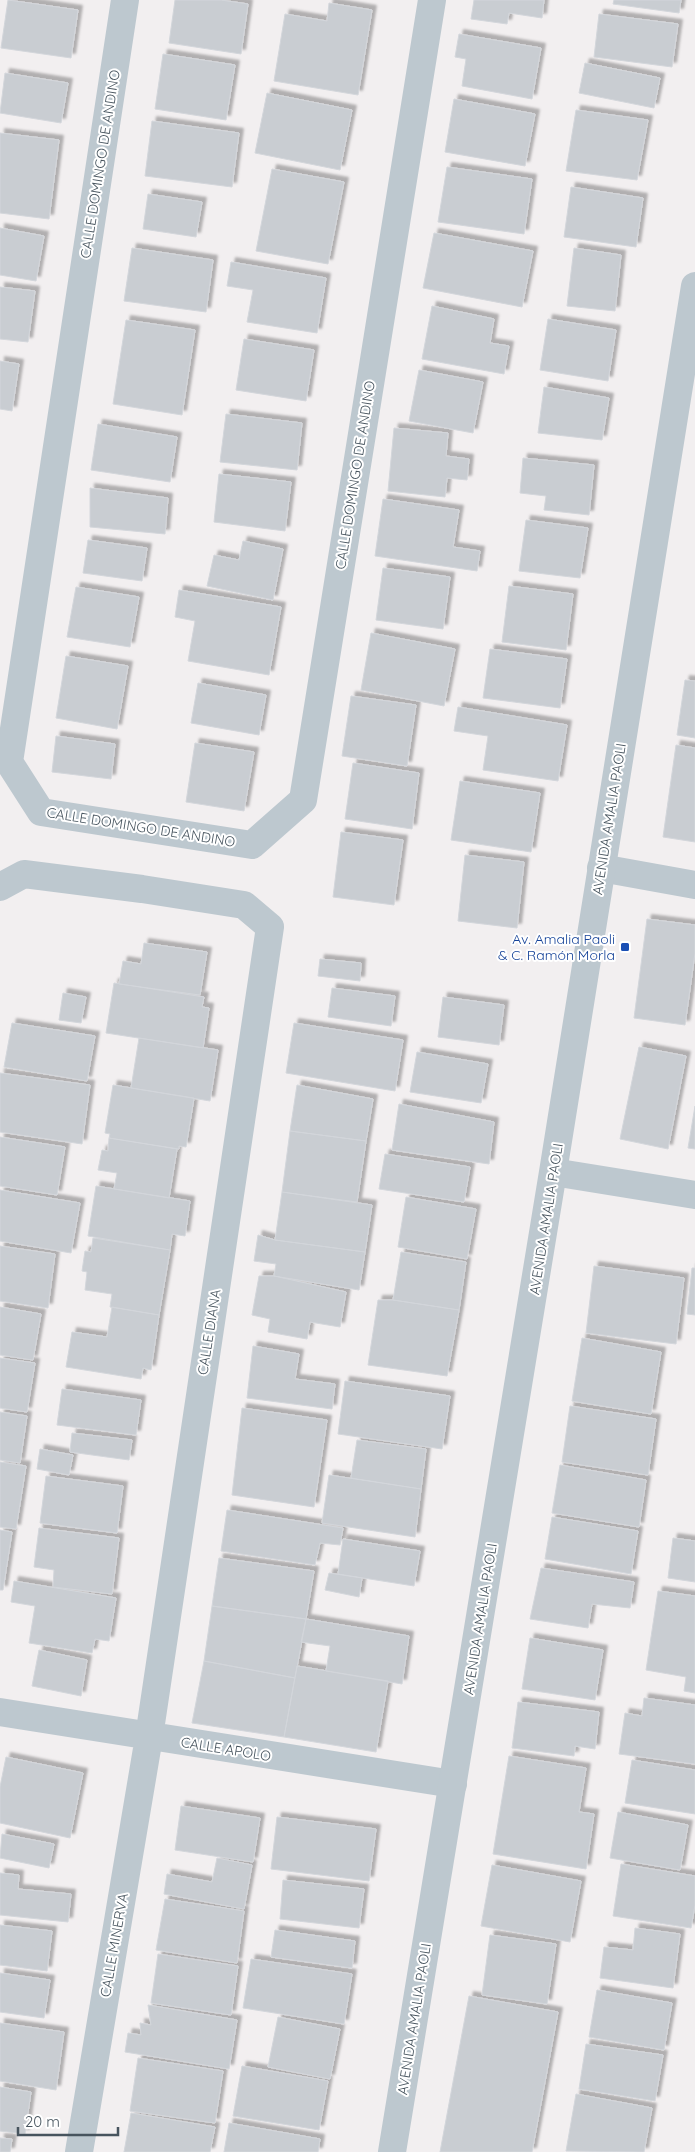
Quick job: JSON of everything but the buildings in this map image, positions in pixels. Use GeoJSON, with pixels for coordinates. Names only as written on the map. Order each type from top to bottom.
{"type":"FeatureCollection","features":[{"type":"Feature","properties":{"kind":"street","name":"CALLE DOMINGO DE ANDINO"},"geometry":{"type":"LineString","coordinates":[[125,0],[9,762],[41,812],[252,845],[303,800],[432,0]]}},
{"type":"Feature","properties":{"kind":"street","name":"AVENIDA AMALIA PAOLI"},"geometry":{"type":"LineString","coordinates":[[392,2152],[553,1172],[695,286]]}},
{"type":"Feature","properties":{"kind":"street"},"geometry":{"type":"LineString","coordinates":[[601,868],[695,885]]}},
{"type":"Feature","properties":{"kind":"street","name":"CALLE DIANA"},"geometry":{"type":"LineString","coordinates":[[0,887],[24,874],[142,889],[244,905],[270,926],[149,1737]]}},
{"type":"Feature","properties":{"kind":"street"},"geometry":{"type":"LineString","coordinates":[[553,1172],[695,1195]]}},
{"type":"Feature","properties":{"kind":"street","name":"CALLE APOLO"},"geometry":{"type":"LineString","coordinates":[[0,1712],[453,1784]]}},
{"type":"Feature","properties":{"kind":"street","name":"CALLE MINERVA"},"geometry":{"type":"LineString","coordinates":[[79,2152],[149,1737]]}},
{"type":"Feature","properties":{"kind":"place","name":"Av. Amalia Paoli & C. Ramón Morla"},"geometry":{"type":"Point","coordinates":[625,947]}}]}
